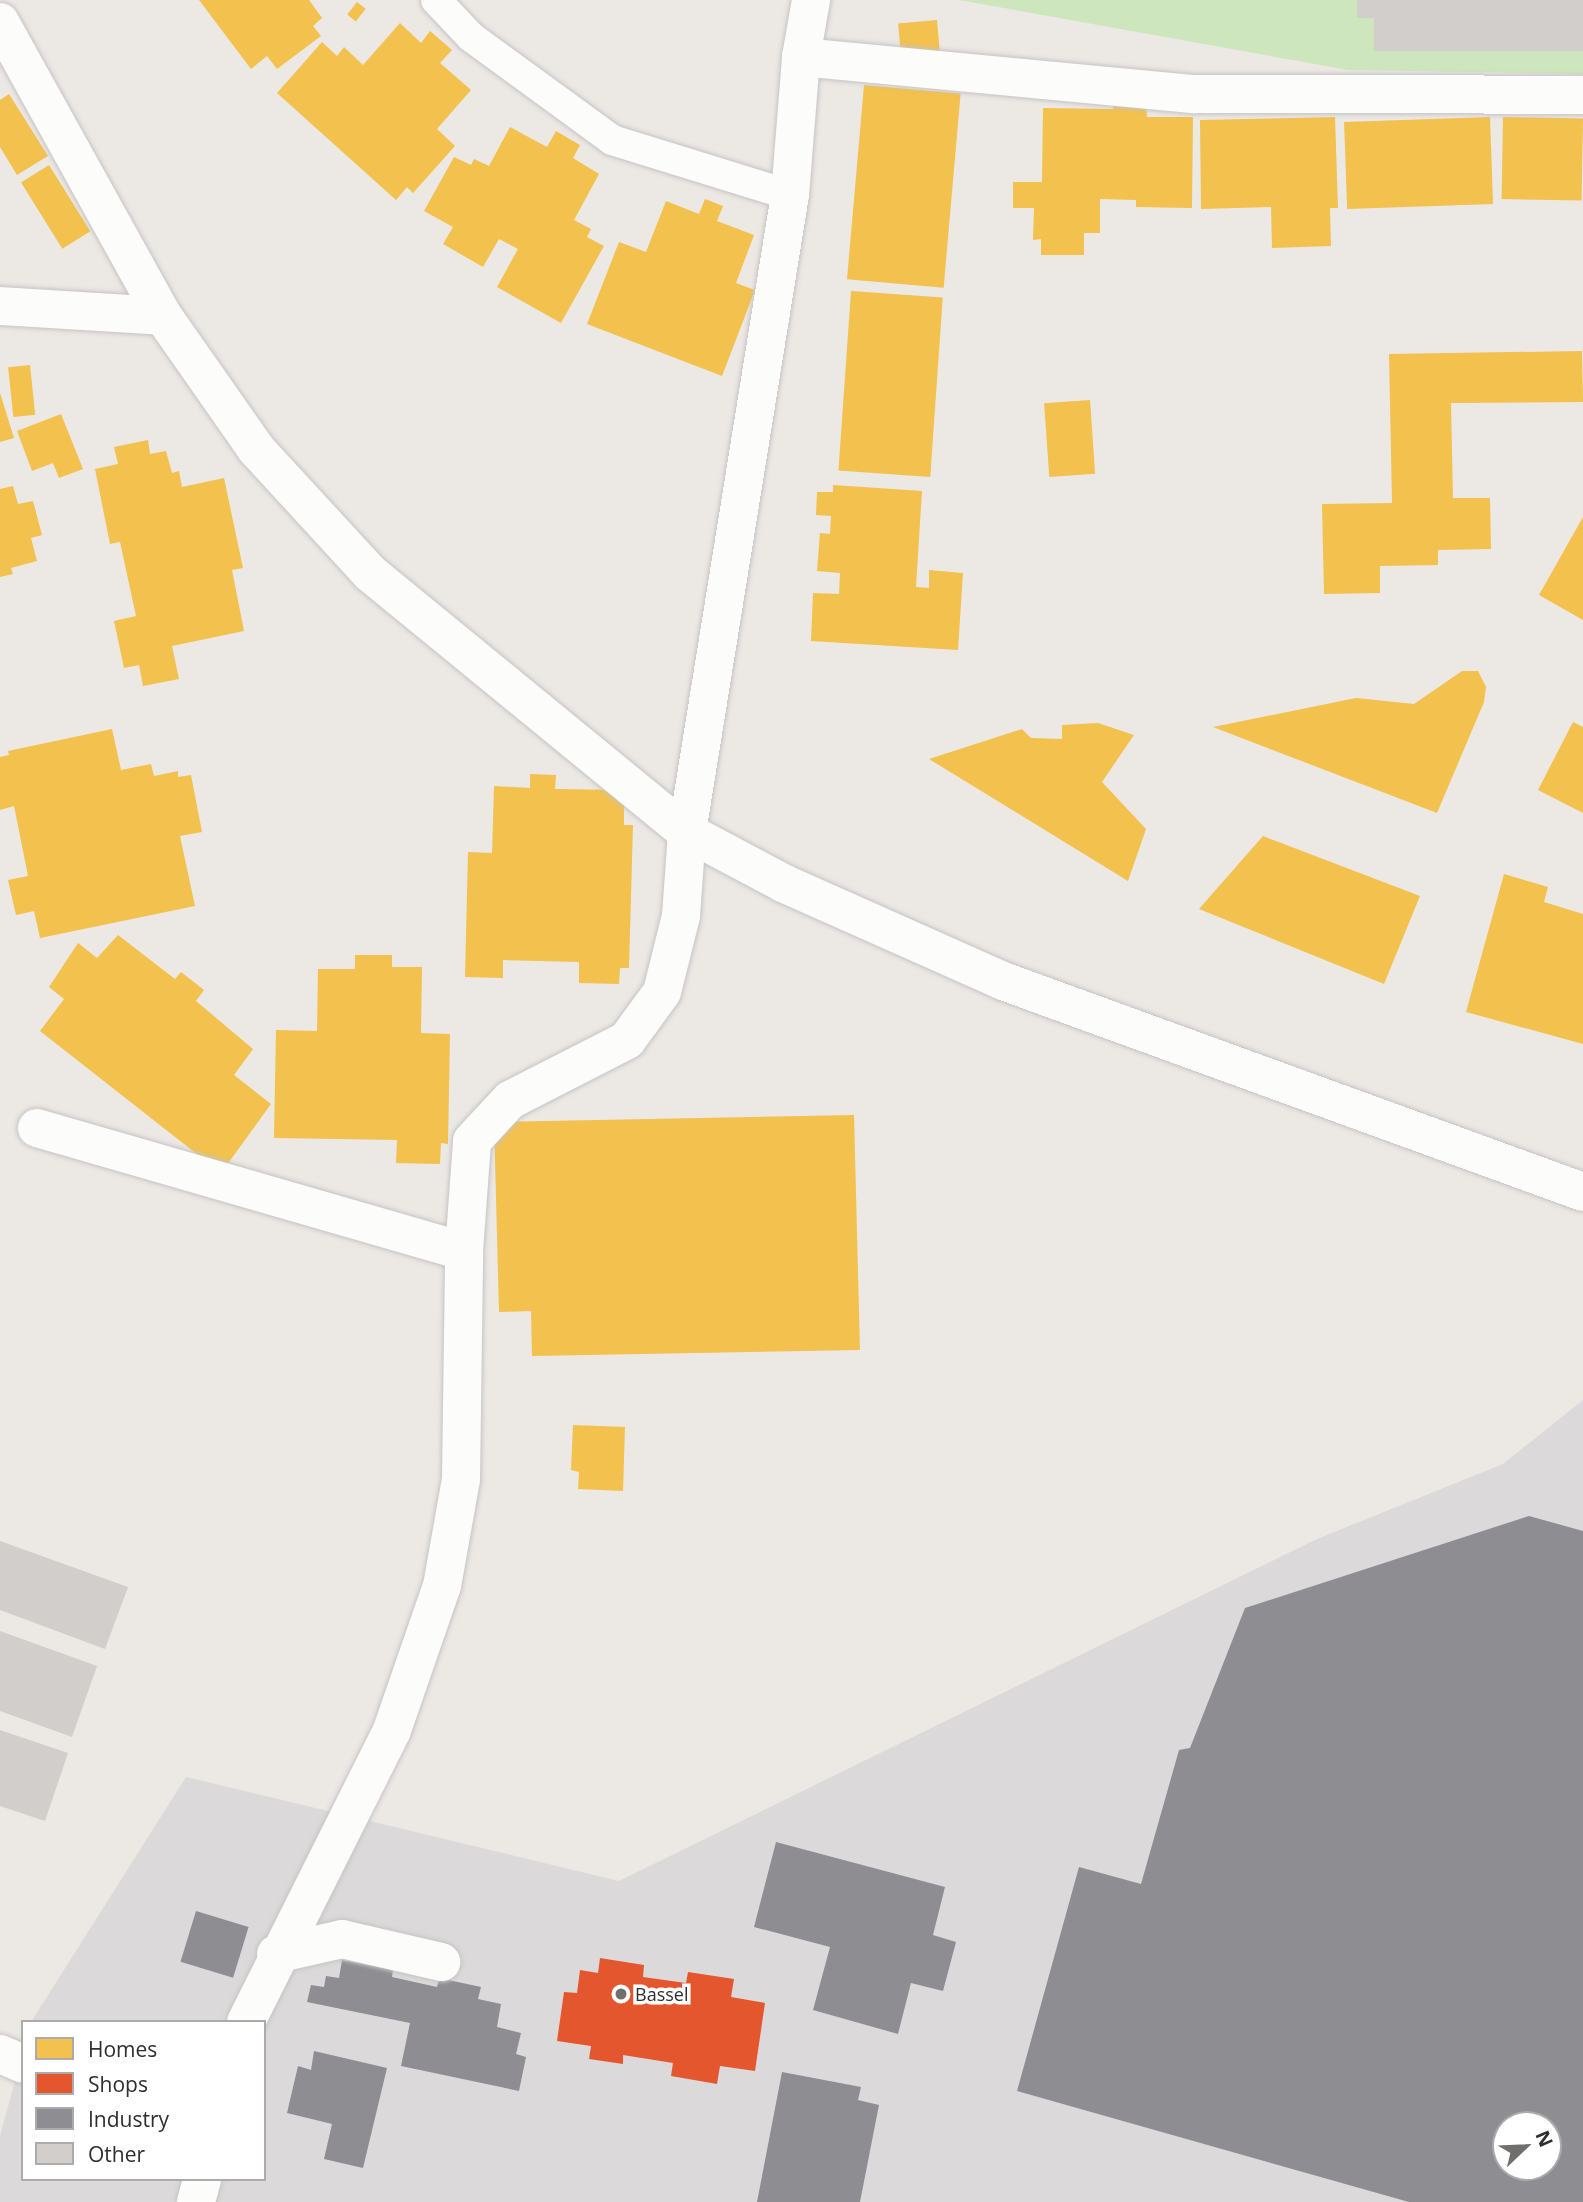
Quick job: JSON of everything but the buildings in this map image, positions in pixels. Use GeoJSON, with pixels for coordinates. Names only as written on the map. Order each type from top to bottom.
{"type":"FeatureCollection","features":[{"type":"Feature","properties":{"kind":"street"},"geometry":{"type":"LineString","coordinates":[[247,2020],[276,1954],[324,1871],[393,1730],[442,1586],[461,1479],[464,1251],[472,1141],[510,1100],[626,1040],[662,992],[681,916],[687,832],[790,195],[801,57],[811,0]]}},
{"type":"Feature","properties":{"kind":"street"},"geometry":{"type":"LineString","coordinates":[[0,22],[163,316],[256,449],[370,573],[687,832],[783,883],[1003,981],[1583,1192]]}},
{"type":"Feature","properties":{"kind":"street"},"geometry":{"type":"LineString","coordinates":[[801,57],[1194,94],[1583,95]]}},
{"type":"Feature","properties":{"kind":"street"},"geometry":{"type":"LineString","coordinates":[[0,306],[163,316]]}},
{"type":"Feature","properties":{"kind":"street"},"geometry":{"type":"LineString","coordinates":[[37,1128],[464,1251]]}},
{"type":"Feature","properties":{"kind":"street"},"geometry":{"type":"LineString","coordinates":[[276,1954],[342,1939],[441,1962]]}},
{"type":"Feature","properties":{"kind":"street"},"geometry":{"type":"LineString","coordinates":[[0,2054],[21,2063]]}},
{"type":"Feature","properties":{"kind":"street"},"geometry":{"type":"LineString","coordinates":[[196,2202],[201,2181]]}},
{"type":"Feature","properties":{"kind":"lane"},"geometry":{"type":"LineString","coordinates":[[436,0],[471,37],[612,140],[790,195]]}},
{"type":"Feature","properties":{"kind":"shaded area"},"geometry":{"type":"Polygon","coordinates":[[[1583,1400],[1583,2202],[0,2202],[0,2136],[21,2059],[21,2181],[266,2181],[266,2020],[32,2020],[186,1777],[619,1881],[1317,1539],[1503,1464],[1583,1400]]]}},
{"type":"Feature","properties":{"kind":"green space"},"geometry":{"type":"Polygon","coordinates":[[[959,0],[1583,0],[1583,74],[1348,70],[959,0]]]}},
{"type":"Feature","properties":{"kind":"place","name":"Bassel"},"geometry":{"type":"Point","coordinates":[621,1994]}}]}
